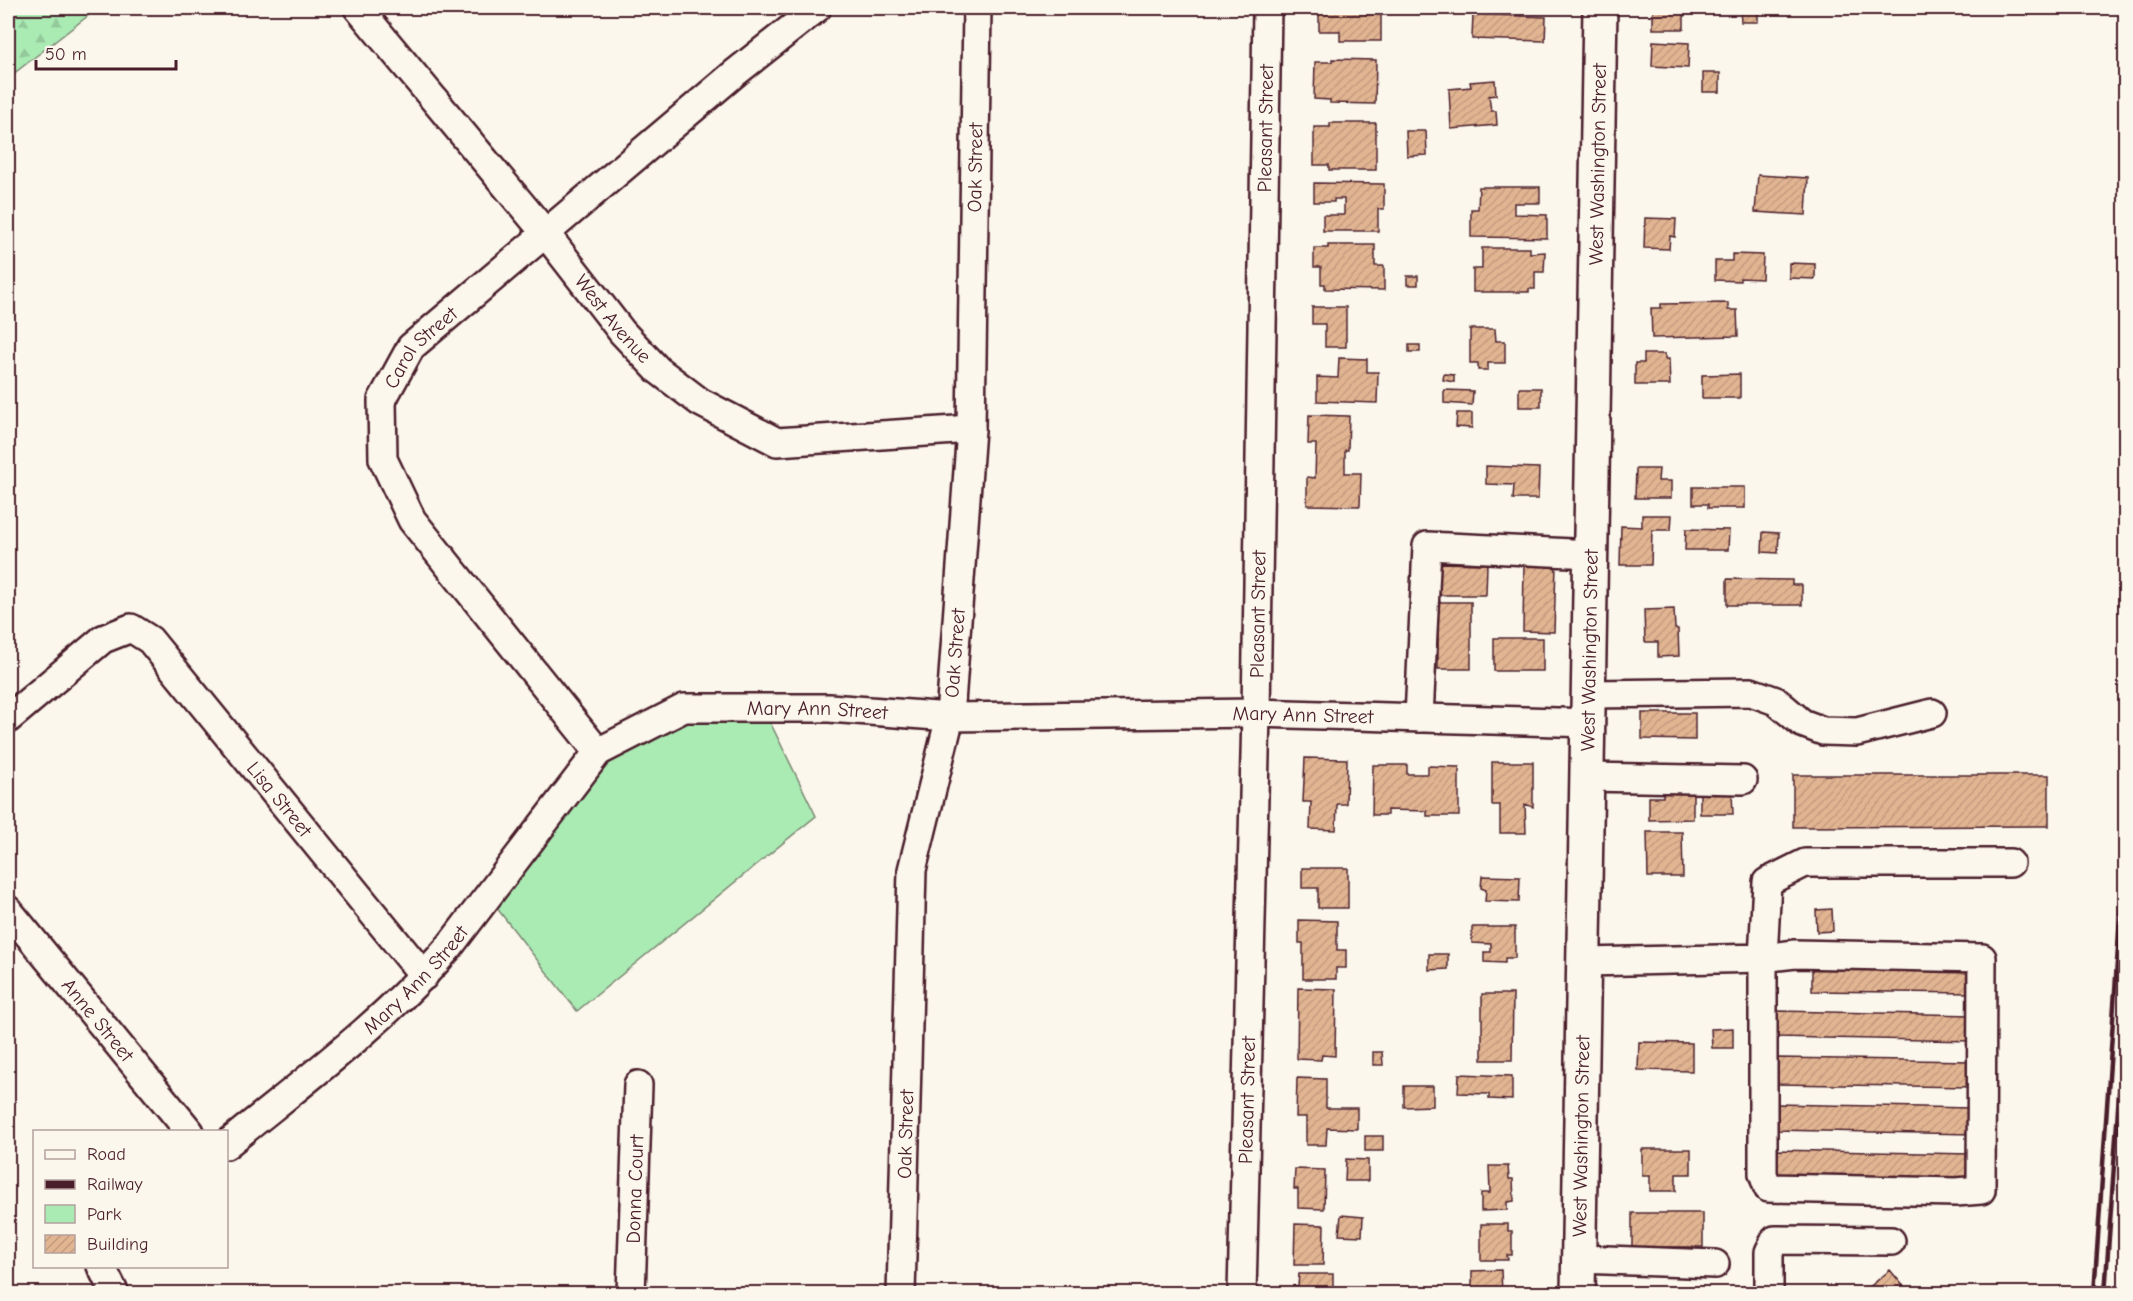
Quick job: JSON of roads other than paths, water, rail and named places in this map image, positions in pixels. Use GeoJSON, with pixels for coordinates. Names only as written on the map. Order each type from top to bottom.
{"type":"FeatureCollection","features":[{"type":"Feature","properties":{"kind":"main road","name":"West Washington Street"},"geometry":{"type":"LineString","coordinates":[[1578,1293],[1590,708],[1600,8]]}},
{"type":"Feature","properties":{"kind":"street","name":"West Avenue"},"geometry":{"type":"LineString","coordinates":[[358,8],[546,234],[622,332],[658,370],[700,402],[777,442],[970,429]]}},
{"type":"Feature","properties":{"kind":"street","name":"Carol Street"},"geometry":{"type":"LineString","coordinates":[[598,752],[412,520],[383,459],[382,400],[411,347],[735,74],[817,8]]}},
{"type":"Feature","properties":{"kind":"street","name":"Oak Street"},"geometry":{"type":"LineString","coordinates":[[901,1293],[912,870],[950,717],[970,429],[977,8]]}},
{"type":"Feature","properties":{"kind":"street","name":"Pleasant Street"},"geometry":{"type":"LineString","coordinates":[[1242,1293],[1256,713],[1267,8]]}},
{"type":"Feature","properties":{"kind":"street"},"geometry":{"type":"LineString","coordinates":[[1419,718],[1427,546],[1592,554]]}},
{"type":"Feature","properties":{"kind":"street","name":"Lisa Street"},"geometry":{"type":"LineString","coordinates":[[8,718],[103,639],[131,628],[150,640],[424,976]]}},
{"type":"Feature","properties":{"kind":"street","name":"Mary Ann Street"},"geometry":{"type":"LineString","coordinates":[[228,1143],[388,1012],[424,976],[449,947],[598,752],[684,708],[829,708],[950,717],[1256,713],[1419,718],[1590,708],[1751,692],[1776,701],[1802,723],[1823,731],[1857,732],[1932,713]]}},
{"type":"Feature","properties":{"kind":"street"},"geometry":{"type":"LineString","coordinates":[[1588,777],[1743,780]]}},
{"type":"Feature","properties":{"kind":"street"},"geometry":{"type":"LineString","coordinates":[[1585,962],[1763,958],[1795,954],[1982,958],[1981,1190],[1956,1192],[1768,1188],[1763,1174],[1763,958],[1767,882],[1805,862],[2010,863]]}},
{"type":"Feature","properties":{"kind":"street","name":"Anne Street"},"geometry":{"type":"LineString","coordinates":[[8,910],[189,1130]]}},
{"type":"Feature","properties":{"kind":"street","name":"Donna Court"},"geometry":{"type":"LineString","coordinates":[[631,1293],[638,1085]]}},
{"type":"Feature","properties":{"kind":"street"},"geometry":{"type":"LineString","coordinates":[[1769,1293],[1769,1252],[1775,1240],[1891,1241]]}},
{"type":"Feature","properties":{"kind":"street"},"geometry":{"type":"LineString","coordinates":[[1579,1259],[1715,1264]]}},
{"type":"Feature","properties":{"kind":"street"},"geometry":{"type":"LineString","coordinates":[[102,1268],[115,1293]]}},
{"type":"Feature","properties":{"kind":"railway"},"geometry":{"type":"LineString","coordinates":[[2094,1294],[2126,832]]}},
{"type":"Feature","properties":{"kind":"railway"},"geometry":{"type":"LineString","coordinates":[[2105,1294],[2126,994]]}}]}
